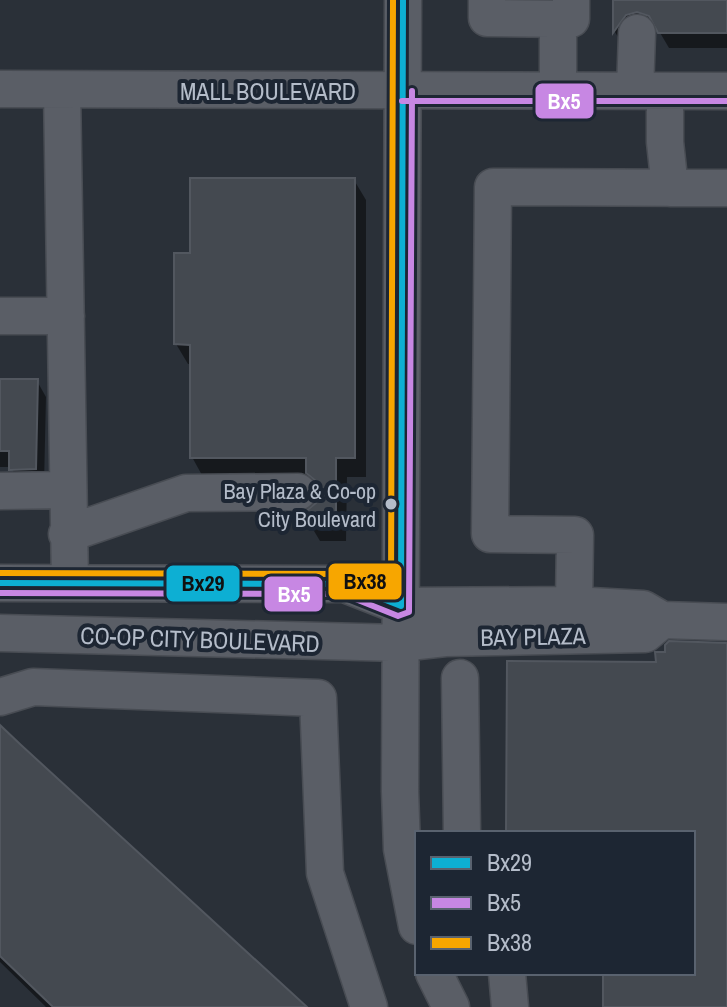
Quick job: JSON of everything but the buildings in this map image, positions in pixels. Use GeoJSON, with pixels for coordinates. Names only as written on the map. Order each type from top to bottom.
{"type":"FeatureCollection","features":[{"type":"Feature","properties":{"kind":"street"},"geometry":{"type":"LineString","coordinates":[[403,0],[402,849],[415,916]]}},
{"type":"Feature","properties":{"kind":"street"},"geometry":{"type":"LineString","coordinates":[[487,0],[487,18],[564,10],[558,91]]}},
{"type":"Feature","properties":{"kind":"street"},"geometry":{"type":"LineString","coordinates":[[637,33],[665,142],[670,188]]}},
{"type":"Feature","properties":{"kind":"street","name":"MALL BOULEVARD"},"geometry":{"type":"LineString","coordinates":[[0,89],[62,90],[152,105],[402,91],[727,91]]}},
{"type":"Feature","properties":{"kind":"street"},"geometry":{"type":"LineString","coordinates":[[62,90],[66,490],[70,583]]}},
{"type":"Feature","properties":{"kind":"street"},"geometry":{"type":"LineString","coordinates":[[574,605],[575,535],[490,534],[493,187],[727,188]]}},
{"type":"Feature","properties":{"kind":"street"},"geometry":{"type":"LineString","coordinates":[[0,316],[66,316]]}},
{"type":"Feature","properties":{"kind":"street"},"geometry":{"type":"LineString","coordinates":[[0,491],[66,490]]}},
{"type":"Feature","properties":{"kind":"street"},"geometry":{"type":"LineString","coordinates":[[67,534],[153,492],[298,492]]}},
{"type":"Feature","properties":{"kind":"street"},"geometry":{"type":"LineString","coordinates":[[0,583],[345,584],[401,606]]}},
{"type":"Feature","properties":{"kind":"street","name":"BAY PLAZA"},"geometry":{"type":"LineString","coordinates":[[401,606],[574,605],[643,609],[662,620],[727,622]]}},
{"type":"Feature","properties":{"kind":"street","name":"BAY PLAZA"},"geometry":{"type":"LineString","coordinates":[[400,643],[445,638],[645,634],[662,620]]}},
{"type":"Feature","properties":{"kind":"street"},"geometry":{"type":"LineString","coordinates":[[14,633],[16,692],[318,698],[325,873],[369,1007]]}},
{"type":"Feature","properties":{"kind":"street","name":"CO-OP CITY BOULEVARD"},"geometry":{"type":"LineString","coordinates":[[14,633],[186,640],[400,643]]}},
{"type":"Feature","properties":{"kind":"street"},"geometry":{"type":"LineString","coordinates":[[460,678],[462,831]]}},
{"type":"Feature","properties":{"kind":"street"},"geometry":{"type":"LineString","coordinates":[[435,975],[451,1007]]}},
{"type":"Feature","properties":{"kind":"street"},"geometry":{"type":"LineString","coordinates":[[507,975],[510,1007]]}},
{"type":"Feature","properties":{"kind":"transit line","name":"Bx38"},"geometry":{"type":"LineString","coordinates":[[0,573],[345,574],[391,591],[393,0]]}},
{"type":"Feature","properties":{"kind":"transit line","name":"Bx29"},"geometry":{"type":"LineString","coordinates":[[401,606],[403,0]]}},
{"type":"Feature","properties":{"kind":"transit line","name":"Bx5"},"geometry":{"type":"LineString","coordinates":[[0,593],[343,594],[398,616],[409,612],[412,91]]}},
{"type":"Feature","properties":{"kind":"transit line","name":"Bx5"},"geometry":{"type":"LineString","coordinates":[[402,101],[727,101]]}},
{"type":"Feature","properties":{"kind":"transit line","name":"Bx29"},"geometry":{"type":"LineString","coordinates":[[0,583],[345,584],[401,606]]}},
{"type":"Feature","properties":{"kind":"place","name":"Bay Plaza & Co-op City Boulevard"},"geometry":{"type":"Point","coordinates":[391,504]}}]}
